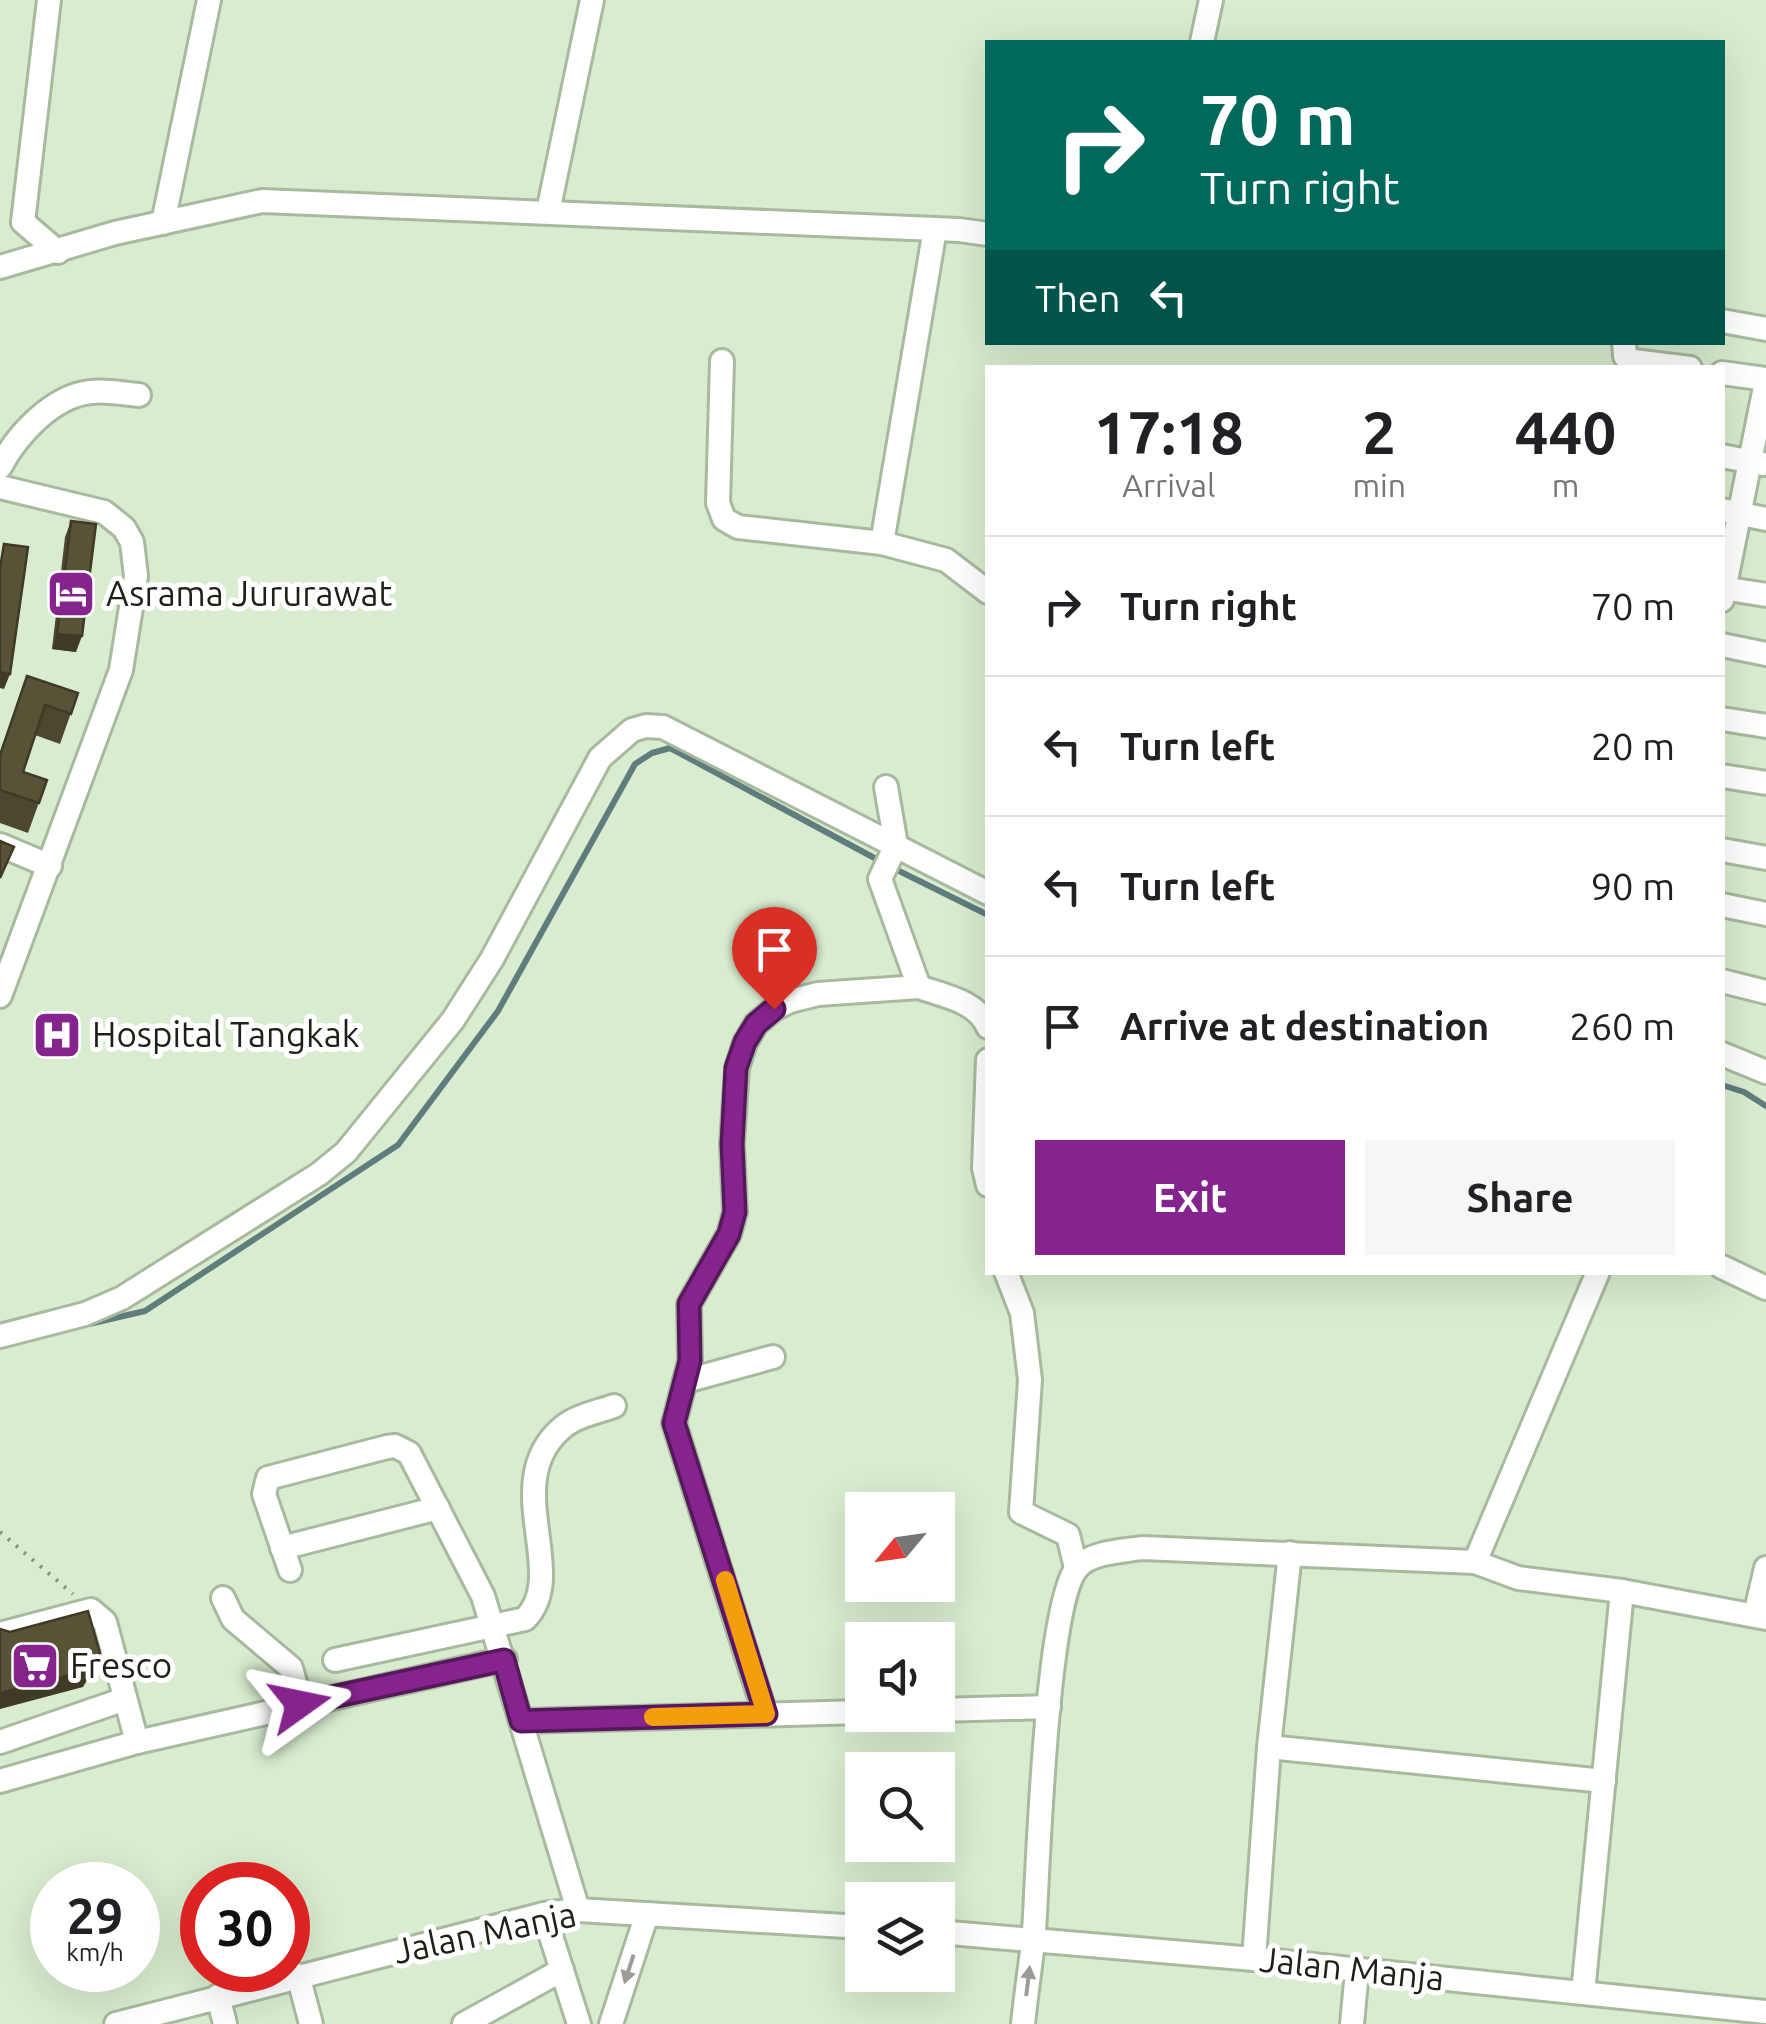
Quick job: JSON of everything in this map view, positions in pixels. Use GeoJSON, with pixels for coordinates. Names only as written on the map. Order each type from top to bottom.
{"type":"FeatureCollection","features":[{"type":"Feature","properties":{"kind":"street"},"geometry":{"type":"LineString","coordinates":[[50,0],[23,222],[58,252]]}},
{"type":"Feature","properties":{"kind":"street"},"geometry":{"type":"LineString","coordinates":[[163,223],[209,0]]}},
{"type":"Feature","properties":{"kind":"street"},"geometry":{"type":"LineString","coordinates":[[548,212],[592,0]]}},
{"type":"Feature","properties":{"kind":"street"},"geometry":{"type":"LineString","coordinates":[[1202,40],[1212,0]]}},
{"type":"Feature","properties":{"kind":"street"},"geometry":{"type":"LineString","coordinates":[[0,268],[163,223],[262,201],[985,234]]}},
{"type":"Feature","properties":{"kind":"street"},"geometry":{"type":"LineString","coordinates":[[882,543],[936,229]]}},
{"type":"Feature","properties":{"kind":"street"},"geometry":{"type":"LineString","coordinates":[[1725,322],[1766,329]]}},
{"type":"Feature","properties":{"kind":"street"},"geometry":{"type":"LineString","coordinates":[[1624,345],[1626,356],[1633,361],[1666,365]]}},
{"type":"Feature","properties":{"kind":"street"},"geometry":{"type":"LineString","coordinates":[[722,361],[718,504],[724,519],[738,526],[882,543],[953,563],[985,590]]}},
{"type":"Feature","properties":{"kind":"street"},"geometry":{"type":"LineString","coordinates":[[1725,373],[1766,381],[1759,463],[1732,512],[1725,574]]}},
{"type":"Feature","properties":{"kind":"street"},"geometry":{"type":"LineString","coordinates":[[0,468],[27,430],[71,398],[93,392],[140,395]]}},
{"type":"Feature","properties":{"kind":"street"},"geometry":{"type":"LineString","coordinates":[[1725,457],[1759,463]]}},
{"type":"Feature","properties":{"kind":"street"},"geometry":{"type":"LineString","coordinates":[[0,487],[104,512],[124,528],[132,542],[136,576],[122,670],[50,866],[7,958],[0,996]]}},
{"type":"Feature","properties":{"kind":"street"},"geometry":{"type":"LineString","coordinates":[[1732,512],[1766,519]]}},
{"type":"Feature","properties":{"kind":"street"},"geometry":{"type":"LineString","coordinates":[[1725,592],[1766,595]]}},
{"type":"Feature","properties":{"kind":"street"},"geometry":{"type":"LineString","coordinates":[[1725,646],[1766,654]]}},
{"type":"Feature","properties":{"kind":"street"},"geometry":{"type":"LineString","coordinates":[[1725,719],[1766,726]]}},
{"type":"Feature","properties":{"kind":"street"},"geometry":{"type":"LineString","coordinates":[[0,1336],[85,1314],[122,1298],[335,1164],[453,1020],[492,959],[600,758],[632,730],[646,726],[664,728],[890,856],[985,892]]}},
{"type":"Feature","properties":{"kind":"street"},"geometry":{"type":"LineString","coordinates":[[1725,776],[1766,783]]}},
{"type":"Feature","properties":{"kind":"street"},"geometry":{"type":"LineString","coordinates":[[886,787],[890,856],[880,878],[919,987]]}},
{"type":"Feature","properties":{"kind":"street"},"geometry":{"type":"LineString","coordinates":[[0,845],[50,866]]}},
{"type":"Feature","properties":{"kind":"street"},"geometry":{"type":"LineString","coordinates":[[1725,851],[1766,858]]}},
{"type":"Feature","properties":{"kind":"street"},"geometry":{"type":"LineString","coordinates":[[1725,906],[1766,914]]}},
{"type":"Feature","properties":{"kind":"street"},"geometry":{"type":"LineString","coordinates":[[1725,982],[1766,992]]}},
{"type":"Feature","properties":{"kind":"street"},"geometry":{"type":"LineString","coordinates":[[766,1714],[674,1423],[686,1380],[689,1304],[729,1234],[735,1212],[732,1144],[736,1068],[756,1024],[774,1009],[790,1001],[832,992],[919,987],[969,1005],[985,1020]]}},
{"type":"Feature","properties":{"kind":"street"},"geometry":{"type":"LineString","coordinates":[[1725,1055],[1766,1072]]}},
{"type":"Feature","properties":{"kind":"street"},"geometry":{"type":"LineString","coordinates":[[985,1141],[985,1172]]}},
{"type":"Feature","properties":{"kind":"street"},"geometry":{"type":"LineString","coordinates":[[1725,1268],[1766,1288]]}},
{"type":"Feature","properties":{"kind":"street"},"geometry":{"type":"LineString","coordinates":[[1007,1275],[1022,1313],[1030,1380],[1021,1512],[1068,1535],[1076,1568]]}},
{"type":"Feature","properties":{"kind":"street"},"geometry":{"type":"LineString","coordinates":[[1475,1562],[1597,1275]]}},
{"type":"Feature","properties":{"kind":"street"},"geometry":{"type":"LineString","coordinates":[[686,1380],[773,1358]]}},
{"type":"Feature","properties":{"kind":"street"},"geometry":{"type":"LineString","coordinates":[[335,1660],[524,1619],[532,1612],[540,1593],[540,1552],[532,1497],[548,1443],[571,1422],[614,1406]]}},
{"type":"Feature","properties":{"kind":"street"},"geometry":{"type":"LineString","coordinates":[[438,1508],[286,1559],[263,1488],[273,1476],[395,1446],[409,1453],[413,1459],[483,1596],[578,1910]]}},
{"type":"Feature","properties":{"kind":"street"},"geometry":{"type":"LineString","coordinates":[[1023,2024],[1049,1707],[1064,1589],[1076,1568],[1098,1556],[1142,1548],[1475,1562],[1518,1578],[1622,1591],[1760,1616],[1766,1568]]}},
{"type":"Feature","properties":{"kind":"street"},"geometry":{"type":"LineString","coordinates":[[1254,1958],[1269,1747],[1290,1552]]}},
{"type":"Feature","properties":{"kind":"street"},"geometry":{"type":"LineString","coordinates":[[1583,1993],[1622,1591]]}},
{"type":"Feature","properties":{"kind":"street"},"geometry":{"type":"LineString","coordinates":[[223,1598],[233,1619],[291,1668],[300,1704]]}},
{"type":"Feature","properties":{"kind":"street"},"geometry":{"type":"LineString","coordinates":[[0,1634],[91,1610],[105,1622],[137,1742]]}},
{"type":"Feature","properties":{"kind":"street"},"geometry":{"type":"LineString","coordinates":[[0,1780],[137,1742],[504,1660]]}},
{"type":"Feature","properties":{"kind":"street"},"geometry":{"type":"LineString","coordinates":[[0,1742],[125,1699]]}},
{"type":"Feature","properties":{"kind":"street"},"geometry":{"type":"LineString","coordinates":[[955,1710],[1049,1707]]}},
{"type":"Feature","properties":{"kind":"street"},"geometry":{"type":"LineString","coordinates":[[521,1721],[845,1712]]}},
{"type":"Feature","properties":{"kind":"street"},"geometry":{"type":"LineString","coordinates":[[1269,1747],[1604,1781]]}},
{"type":"Feature","properties":{"kind":"street","name":"Jalan Manja"},"geometry":{"type":"LineString","coordinates":[[310,1972],[544,1914],[578,1910],[845,1926]]}},
{"type":"Feature","properties":{"kind":"street"},"geometry":{"type":"LineString","coordinates":[[544,1914],[579,2024]]}},
{"type":"Feature","properties":{"kind":"street"},"geometry":{"type":"LineString","coordinates":[[611,2024],[647,1914]]}},
{"type":"Feature","properties":{"kind":"street","name":"Jalan Manja"},"geometry":{"type":"LineString","coordinates":[[955,1933],[1254,1958],[1583,1993],[1690,2014],[1766,2012]]}},
{"type":"Feature","properties":{"kind":"street"},"geometry":{"type":"LineString","coordinates":[[464,2024],[562,1970]]}},
{"type":"Feature","properties":{"kind":"street"},"geometry":{"type":"LineString","coordinates":[[1352,2024],[1357,1971]]}},
{"type":"Feature","properties":{"kind":"street","name":"Jalan Manja"},"geometry":{"type":"LineString","coordinates":[[116,2024],[233,1992]]}},
{"type":"Feature","properties":{"kind":"street"},"geometry":{"type":"LineString","coordinates":[[303,1992],[311,2024]]}},
{"type":"Feature","properties":{"kind":"street"},"geometry":{"type":"LineString","coordinates":[[218,1996],[226,2024]]}},
{"type":"Feature","properties":{"kind":"path"},"geometry":{"type":"LineString","coordinates":[[0,1532],[91,1610]]}},
{"type":"Feature","properties":{"kind":"building","name":"Asrama Jururawat"},"geometry":{"type":"Polygon","coordinates":[[[71,521],[96,524],[82,636],[57,634],[71,521]]]}},
{"type":"Feature","properties":{"kind":"building","name":"Asrama Jururawat"},"geometry":{"type":"Polygon","coordinates":[[[4,544],[28,547],[10,674],[0,672],[0,568],[4,544]]]}},
{"type":"Feature","properties":{"kind":"building"},"geometry":{"type":"Polygon","coordinates":[[[27,676],[78,693],[71,714],[45,705],[23,772],[47,780],[39,803],[0,790],[0,755],[27,676]]]}},
{"type":"Feature","properties":{"kind":"building"},"geometry":{"type":"Polygon","coordinates":[[[0,841],[14,847],[0,878],[0,841]]]}},
{"type":"Feature","properties":{"kind":"building"},"geometry":{"type":"Polygon","coordinates":[[[88,1611],[100,1653],[89,1670],[0,1693],[0,1629],[10,1632],[88,1611]]]}},
{"type":"Feature","properties":{"kind":"waterway"},"geometry":{"type":"LineString","coordinates":[[89,1324],[145,1311],[398,1145],[498,1011],[635,764],[652,753],[670,748],[880,861]]}},
{"type":"Feature","properties":{"kind":"waterway"},"geometry":{"type":"LineString","coordinates":[[891,867],[985,914]]}},
{"type":"Feature","properties":{"kind":"waterway"},"geometry":{"type":"LineString","coordinates":[[1725,1086],[1766,1106]]}},
{"type":"Feature","properties":{"kind":"slow traffic"},"geometry":{"type":"LineString","coordinates":[[653,1717],[766,1714],[725,1580]]}},
{"type":"Feature","properties":{"kind":"place","name":"Asrama Jururawat"},"geometry":{"type":"Point","coordinates":[71,594]}},
{"type":"Feature","properties":{"kind":"place","name":"Hospital Tangkak"},"geometry":{"type":"Point","coordinates":[57,1035]}},
{"type":"Feature","properties":{"kind":"place","name":"Fresco"},"geometry":{"type":"Point","coordinates":[35,1666]}},
{"type":"Feature","properties":{"kind":"route"},"geometry":{"type":"LineString","coordinates":[[300,1704],[504,1660],[521,1721],[766,1714],[674,1423],[690,1361],[689,1304],[729,1234],[735,1212],[732,1144],[736,1068],[756,1024],[774,1009]]}}]}
